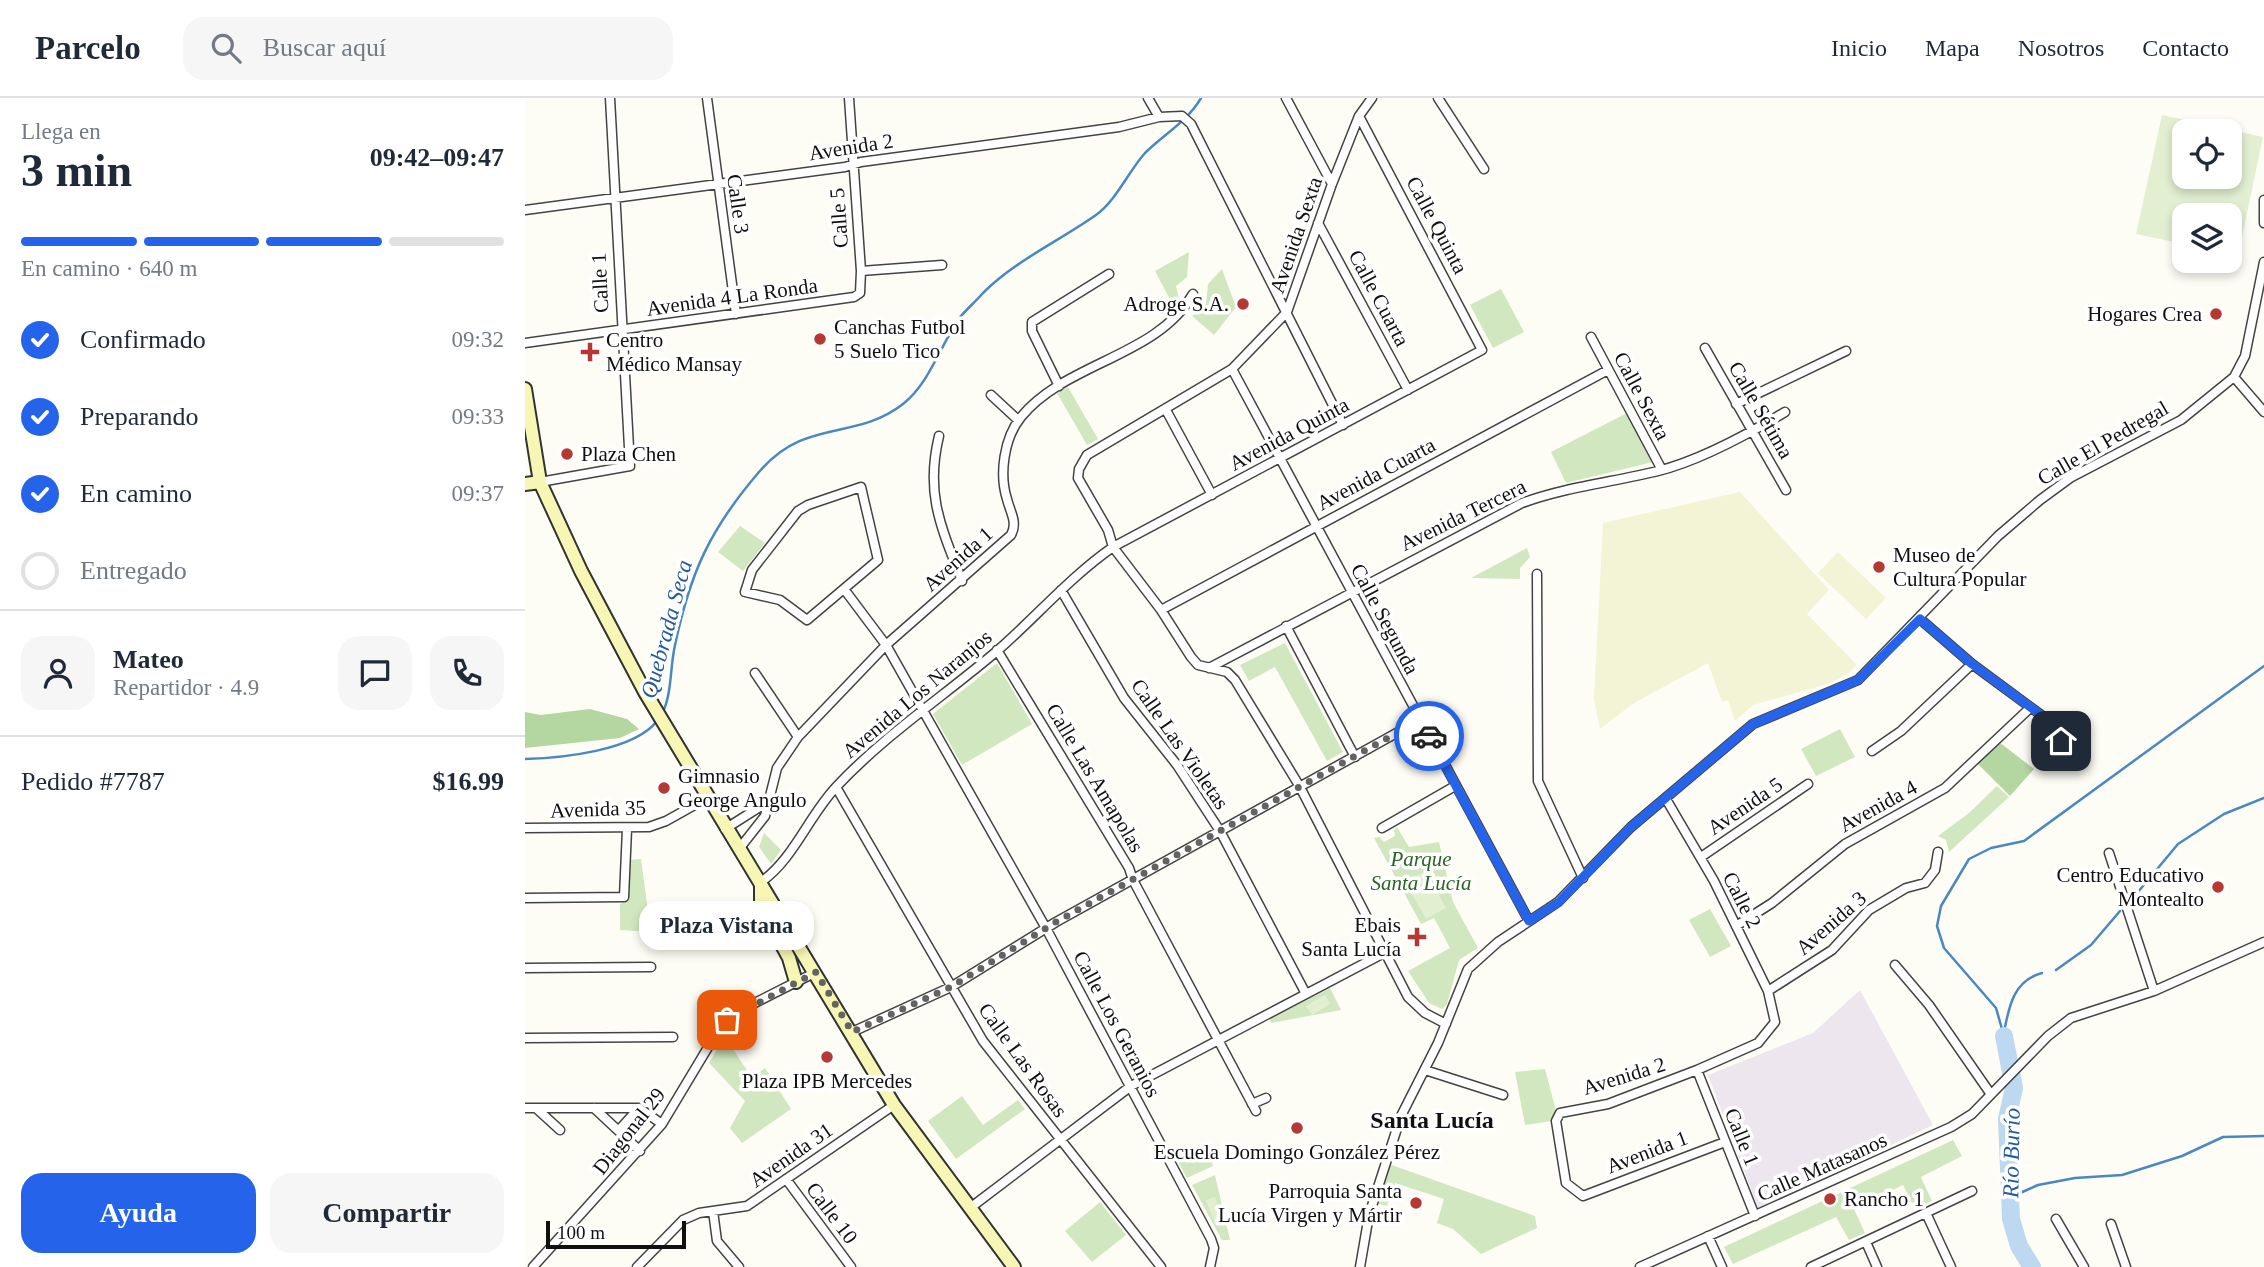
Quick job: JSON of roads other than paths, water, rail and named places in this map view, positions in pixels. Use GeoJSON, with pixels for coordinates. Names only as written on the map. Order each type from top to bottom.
{"type":"FeatureCollection","features":[{"type":"Feature","properties":{"kind":"main road"},"geometry":{"type":"LineString","coordinates":[[525,389],[540,482],[581,571],[645,692],[725,829],[761,882],[894,1105],[1014,1267]]}},
{"type":"Feature","properties":{"kind":"main road"},"geometry":{"type":"LineString","coordinates":[[525,484],[540,482]]}},
{"type":"Feature","properties":{"kind":"main road"},"geometry":{"type":"LineString","coordinates":[[761,882],[761,906],[789,958],[796,982]]}},
{"type":"Feature","properties":{"kind":"street","name":"Calle 1"},"geometry":{"type":"LineString","coordinates":[[540,482],[630,466],[620,330],[610,98]]}},
{"type":"Feature","properties":{"kind":"street","name":"Calle 3"},"geometry":{"type":"LineString","coordinates":[[707,98],[736,314]]}},
{"type":"Feature","properties":{"kind":"street","name":"Calle 5"},"geometry":{"type":"LineString","coordinates":[[849,98],[861,271],[860,293]]}},
{"type":"Feature","properties":{"kind":"street"},"geometry":{"type":"LineString","coordinates":[[1148,98],[1159,117]]}},
{"type":"Feature","properties":{"kind":"street"},"geometry":{"type":"LineString","coordinates":[[1286,98],[1332,184]]}},
{"type":"Feature","properties":{"kind":"street","name":"Avenida Sexta"},"geometry":{"type":"LineString","coordinates":[[1112,547],[1108,530],[1078,478],[1079,468],[1087,455],[1166,411],[1231,369],[1287,312],[1359,116],[1372,98]]}},
{"type":"Feature","properties":{"kind":"street"},"geometry":{"type":"LineString","coordinates":[[1438,98],[1484,169]]}},
{"type":"Feature","properties":{"kind":"street","name":"Avenida 2"},"geometry":{"type":"LineString","coordinates":[[525,210],[1119,127],[1159,117],[1182,116],[1193,127],[1287,312]]}},
{"type":"Feature","properties":{"kind":"street","name":"Calle Quinta"},"geometry":{"type":"LineString","coordinates":[[1359,116],[1482,350]]}},
{"type":"Feature","properties":{"kind":"street"},"geometry":{"type":"LineString","coordinates":[[2264,200],[2264,223]]}},
{"type":"Feature","properties":{"kind":"street","name":"Calle Cuarta"},"geometry":{"type":"LineString","coordinates":[[1318,223],[1408,390]]}},
{"type":"Feature","properties":{"kind":"street","name":"Calle El Pedregal"},"geometry":{"type":"LineString","coordinates":[[1360,1267],[1365,1234],[1380,1177],[1401,1116],[1446,1024],[1468,969],[1498,942],[1559,902],[1623,835],[1753,724],[1858,680],[1999,537],[2040,500],[2070,478],[2181,420],[2234,377],[2260,316],[2264,261]]}},
{"type":"Feature","properties":{"kind":"street"},"geometry":{"type":"LineString","coordinates":[[861,271],[941,265]]}},
{"type":"Feature","properties":{"kind":"street"},"geometry":{"type":"LineString","coordinates":[[1059,386],[1031,327],[1034,318],[1109,274]]}},
{"type":"Feature","properties":{"kind":"street","name":"Avenida 4 La Ronda"},"geometry":{"type":"LineString","coordinates":[[525,343],[854,298],[860,293]]}},
{"type":"Feature","properties":{"kind":"street","name":"Avenida 1"},"geometry":{"type":"LineString","coordinates":[[739,849],[758,828],[769,801],[777,768],[798,737],[886,645],[962,581],[1013,531],[1014,519],[1007,500],[1003,469],[1005,453],[1018,420],[1038,398],[1175,320],[1192,293]]}},
{"type":"Feature","properties":{"kind":"street"},"geometry":{"type":"LineString","coordinates":[[1287,312],[1343,425]]}},
{"type":"Feature","properties":{"kind":"street","name":"Calle Sexta"},"geometry":{"type":"LineString","coordinates":[[1591,337],[1662,470]]}},
{"type":"Feature","properties":{"kind":"street","name":"Calle Sétima"},"geometry":{"type":"LineString","coordinates":[[1705,348],[1786,490]]}},
{"type":"Feature","properties":{"kind":"street","name":"Avenida Quinta"},"geometry":{"type":"LineString","coordinates":[[1112,547],[1482,350]]}},
{"type":"Feature","properties":{"kind":"street"},"geometry":{"type":"LineString","coordinates":[[1736,404],[1846,351]]}},
{"type":"Feature","properties":{"kind":"street","name":"Calle Segunda"},"geometry":{"type":"LineString","coordinates":[[1231,369],[1529,921]]}},
{"type":"Feature","properties":{"kind":"street","name":"Avenida Cuarta"},"geometry":{"type":"LineString","coordinates":[[1161,610],[1608,370]]}},
{"type":"Feature","properties":{"kind":"street"},"geometry":{"type":"LineString","coordinates":[[2234,377],[2264,412]]}},
{"type":"Feature","properties":{"kind":"street"},"geometry":{"type":"LineString","coordinates":[[991,395],[1018,420]]}},
{"type":"Feature","properties":{"kind":"street"},"geometry":{"type":"LineString","coordinates":[[1166,411],[1212,495]]}},
{"type":"Feature","properties":{"kind":"street","name":"Avenida Tercera"},"geometry":{"type":"LineString","coordinates":[[1207,669],[1350,591],[1522,503],[1543,495],[1662,470],[1753,431],[1785,412]]}},
{"type":"Feature","properties":{"kind":"street"},"geometry":{"type":"LineString","coordinates":[[939,436],[933,462],[934,504],[962,581]]}},
{"type":"Feature","properties":{"kind":"street"},"geometry":{"type":"LineString","coordinates":[[861,487],[878,560],[844,589],[807,620],[779,600],[745,592],[752,570],[798,511],[861,487]]}},
{"type":"Feature","properties":{"kind":"street"},"geometry":{"type":"LineString","coordinates":[[1112,547],[1161,610],[1191,657],[1207,669],[1227,672],[1235,680],[1300,787],[1413,1002],[1446,1024]]}},
{"type":"Feature","properties":{"kind":"street","name":"Avenida Los Naranjos"},"geometry":{"type":"LineString","coordinates":[[761,882],[777,868],[836,787],[922,710],[997,650],[1112,547]]}},
{"type":"Feature","properties":{"kind":"street"},"geometry":{"type":"LineString","coordinates":[[1537,574],[1538,780],[1583,878]]}},
{"type":"Feature","properties":{"kind":"street"},"geometry":{"type":"LineString","coordinates":[[844,589],[886,645]]}},
{"type":"Feature","properties":{"kind":"street","name":"Calle Las Violetas"},"geometry":{"type":"LineString","coordinates":[[1061,590],[1124,698],[1177,765],[1220,831],[1306,994]]}},
{"type":"Feature","properties":{"kind":"street"},"geometry":{"type":"LineString","coordinates":[[1920,619],[1972,664],[2052,723],[2061,741]]}},
{"type":"Feature","properties":{"kind":"street"},"geometry":{"type":"LineString","coordinates":[[1286,626],[1355,757]]}},
{"type":"Feature","properties":{"kind":"street","name":"Calle Los Geranios"},"geometry":{"type":"LineString","coordinates":[[886,645],[1047,930],[1212,1239],[1214,1248],[1210,1267]]}},
{"type":"Feature","properties":{"kind":"street","name":"Calle Las Amapolas"},"geometry":{"type":"LineString","coordinates":[[997,650],[1129,868],[1254,1107],[1266,1098]]}},
{"type":"Feature","properties":{"kind":"street"},"geometry":{"type":"LineString","coordinates":[[1872,751],[1901,731],[1972,664]]}},
{"type":"Feature","properties":{"kind":"street"},"geometry":{"type":"LineString","coordinates":[[755,673],[798,737]]}},
{"type":"Feature","properties":{"kind":"street","name":"Avenida 4"},"geometry":{"type":"LineString","coordinates":[[1736,926],[1772,903],[1845,844],[1945,788],[2030,708]]}},
{"type":"Feature","properties":{"kind":"street"},"geometry":{"type":"LineString","coordinates":[[852,1032],[951,987],[1133,880],[1420,720]]}},
{"type":"Feature","properties":{"kind":"street","name":"Avenida 5"},"geometry":{"type":"LineString","coordinates":[[1701,857],[1808,784]]}},
{"type":"Feature","properties":{"kind":"street"},"geometry":{"type":"LineString","coordinates":[[1382,828],[1455,786]]}},
{"type":"Feature","properties":{"kind":"street","name":"Calle Las Rosas"},"geometry":{"type":"LineString","coordinates":[[836,787],[983,1041],[1161,1267]]}},
{"type":"Feature","properties":{"kind":"street","name":"Avenida 35"},"geometry":{"type":"LineString","coordinates":[[525,828],[649,827],[666,821],[707,798]]}},
{"type":"Feature","properties":{"kind":"street","name":"Calle 2"},"geometry":{"type":"LineString","coordinates":[[1666,799],[1701,857],[1768,991],[1775,1022]]}},
{"type":"Feature","properties":{"kind":"street"},"geometry":{"type":"LineString","coordinates":[[725,829],[769,801]]}},
{"type":"Feature","properties":{"kind":"street"},"geometry":{"type":"LineString","coordinates":[[525,898],[624,897],[627,829]]}},
{"type":"Feature","properties":{"kind":"street","name":"Avenida 3"},"geometry":{"type":"LineString","coordinates":[[1768,991],[1832,950],[1869,910],[1906,888],[1925,883],[1935,870],[1938,852]]}},
{"type":"Feature","properties":{"kind":"street"},"geometry":{"type":"LineString","coordinates":[[2109,853],[2154,991],[2264,942]]}},
{"type":"Feature","properties":{"kind":"street"},"geometry":{"type":"LineString","coordinates":[[970,1208],[1131,1086],[1386,952]]}},
{"type":"Feature","properties":{"kind":"street"},"geometry":{"type":"LineString","coordinates":[[1895,965],[1929,1005],[1990,1093]]}},
{"type":"Feature","properties":{"kind":"street"},"geometry":{"type":"LineString","coordinates":[[525,968],[651,967]]}},
{"type":"Feature","properties":{"kind":"street","name":"Diagonal 29"},"geometry":{"type":"LineString","coordinates":[[533,1267],[662,1124],[719,1029],[739,1012],[816,972]]}},
{"type":"Feature","properties":{"kind":"street","name":"Calle Matasanos"},"geometry":{"type":"LineString","coordinates":[[1640,1267],[1938,1134],[1972,1114],[1990,1093],[2071,1017],[2154,991]]}},
{"type":"Feature","properties":{"kind":"street","name":"Avenida 2"},"geometry":{"type":"LineString","coordinates":[[1583,1196],[1566,1183],[1556,1121],[1560,1113],[1608,1104],[1697,1070],[1758,1043],[1775,1022]]}},
{"type":"Feature","properties":{"kind":"street"},"geometry":{"type":"LineString","coordinates":[[525,1038],[673,1037]]}},
{"type":"Feature","properties":{"kind":"street"},"geometry":{"type":"LineString","coordinates":[[1425,1070],[1503,1095]]}},
{"type":"Feature","properties":{"kind":"street","name":"Calle 1"},"geometry":{"type":"LineString","coordinates":[[1697,1070],[1755,1216]]}},
{"type":"Feature","properties":{"kind":"street","name":"Avenida 31"},"geometry":{"type":"LineString","coordinates":[[637,1267],[683,1220],[713,1211],[747,1206],[894,1105]]}},
{"type":"Feature","properties":{"kind":"street"},"geometry":{"type":"LineString","coordinates":[[525,1108],[639,1108],[662,1124]]}},
{"type":"Feature","properties":{"kind":"street"},"geometry":{"type":"LineString","coordinates":[[537,1108],[559,1130]]}},
{"type":"Feature","properties":{"kind":"street"},"geometry":{"type":"LineString","coordinates":[[594,1108],[640,1150]]}},
{"type":"Feature","properties":{"kind":"street"},"geometry":{"type":"LineString","coordinates":[[619,1130],[639,1108]]}},
{"type":"Feature","properties":{"kind":"street","name":"Avenida 1"},"geometry":{"type":"LineString","coordinates":[[1583,1196],[1724,1142]]}},
{"type":"Feature","properties":{"kind":"street","name":"Calle 10"},"geometry":{"type":"LineString","coordinates":[[786,1179],[851,1267]]}},
{"type":"Feature","properties":{"kind":"street"},"geometry":{"type":"LineString","coordinates":[[1811,1267],[1972,1191]]}},
{"type":"Feature","properties":{"kind":"street"},"geometry":{"type":"LineString","coordinates":[[713,1211],[717,1241],[739,1267]]}},
{"type":"Feature","properties":{"kind":"street"},"geometry":{"type":"LineString","coordinates":[[1926,1213],[1951,1267]]}},
{"type":"Feature","properties":{"kind":"street"},"geometry":{"type":"LineString","coordinates":[[2056,1219],[2084,1267]]}},
{"type":"Feature","properties":{"kind":"street"},"geometry":{"type":"LineString","coordinates":[[2111,1224],[2126,1267]]}},
{"type":"Feature","properties":{"kind":"street"},"geometry":{"type":"LineString","coordinates":[[1709,1236],[1723,1267]]}},
{"type":"Feature","properties":{"kind":"street"},"geometry":{"type":"LineString","coordinates":[[1865,1242],[1877,1267]]}},
{"type":"Feature","properties":{"kind":"waterway","name":"Quebrada Seca"},"geometry":{"type":"LineString","coordinates":[[663,712],[668,696],[673,653],[695,574],[727,513],[759,472],[794,444],[812,436],[866,423],[885,416],[903,404],[921,385],[961,316],[983,293],[1023,261],[1103,209],[1145,153],[1182,121],[1201,98]]}},
{"type":"Feature","properties":{"kind":"waterway"},"geometry":{"type":"LineString","coordinates":[[2004,1036],[1996,1008],[1944,948],[1937,926],[1941,906],[1969,859],[1991,848],[2024,841],[2264,666]]}},
{"type":"Feature","properties":{"kind":"waterway","name":"Quebrada Seca"},"geometry":{"type":"LineString","coordinates":[[525,759],[558,757],[615,746],[646,731],[657,721]]}},
{"type":"Feature","properties":{"kind":"waterway"},"geometry":{"type":"LineString","coordinates":[[2133,898],[2178,844],[2224,814],[2264,798]]}},
{"type":"Feature","properties":{"kind":"waterway"},"geometry":{"type":"LineString","coordinates":[[2056,970],[2091,945],[2120,911]]}},
{"type":"Feature","properties":{"kind":"waterway"},"geometry":{"type":"LineString","coordinates":[[2004,1032],[2014,996],[2025,982],[2042,973]]}},
{"type":"Feature","properties":{"kind":"waterway","name":"Río Burío"},"geometry":{"type":"LineString","coordinates":[[2004,1036],[2014,1088],[2007,1119],[2011,1219],[2019,1246],[2032,1267]]}},
{"type":"Feature","properties":{"kind":"waterway"},"geometry":{"type":"LineString","coordinates":[[2011,1205],[2020,1193],[2038,1185],[2075,1178],[2122,1175],[2182,1156],[2223,1137],[2264,1136]]}},
{"type":"Feature","properties":{"kind":"place","name":"Adroge S.A."},"geometry":{"type":"Point","coordinates":[1243,304]}},
{"type":"Feature","properties":{"kind":"place","name":"Hogares Crea"},"geometry":{"type":"Point","coordinates":[2216,314]}},
{"type":"Feature","properties":{"kind":"place","name":"Canchas Futbol 5 Suelo Tico"},"geometry":{"type":"Point","coordinates":[820,339]}},
{"type":"Feature","properties":{"kind":"place","name":"Centro Médico Mansay"},"geometry":{"type":"Point","coordinates":[590,352]}},
{"type":"Feature","properties":{"kind":"place","name":"Plaza Chen"},"geometry":{"type":"Point","coordinates":[567,454]}},
{"type":"Feature","properties":{"kind":"place","name":"Museo de Cultura Popular"},"geometry":{"type":"Point","coordinates":[1879,567]}},
{"type":"Feature","properties":{"kind":"place","name":"Gimnasio George Angulo"},"geometry":{"type":"Point","coordinates":[664,788]}},
{"type":"Feature","properties":{"kind":"place","name":"Centro Educativo Montealto"},"geometry":{"type":"Point","coordinates":[2218,887]}},
{"type":"Feature","properties":{"kind":"place","name":"Ebais Santa Lucía"},"geometry":{"type":"Point","coordinates":[1417,937]}},
{"type":"Feature","properties":{"kind":"place","name":"Plaza Vistana"},"geometry":{"type":"Point","coordinates":[727,1020]}},
{"type":"Feature","properties":{"kind":"place","name":"Plaza IPB Mercedes"},"geometry":{"type":"Point","coordinates":[827,1057]}},
{"type":"Feature","properties":{"kind":"place","name":"Escuela Domingo González Pérez"},"geometry":{"type":"Point","coordinates":[1297,1128]}},
{"type":"Feature","properties":{"kind":"place","name":"Rancho 1"},"geometry":{"type":"Point","coordinates":[1830,1199]}},
{"type":"Feature","properties":{"kind":"place","name":"Parroquia Santa Lucía Virgen y Mártir"},"geometry":{"type":"Point","coordinates":[1416,1203]}},
{"type":"Feature","properties":{"kind":"district","name":"Santa Lucía"},"geometry":{"type":"Point","coordinates":[1432,1120]}},
{"type":"Feature","properties":{"kind":"park label","name":"Parque Santa Lucía"},"geometry":{"type":"Point","coordinates":[1421,871]}}]}
